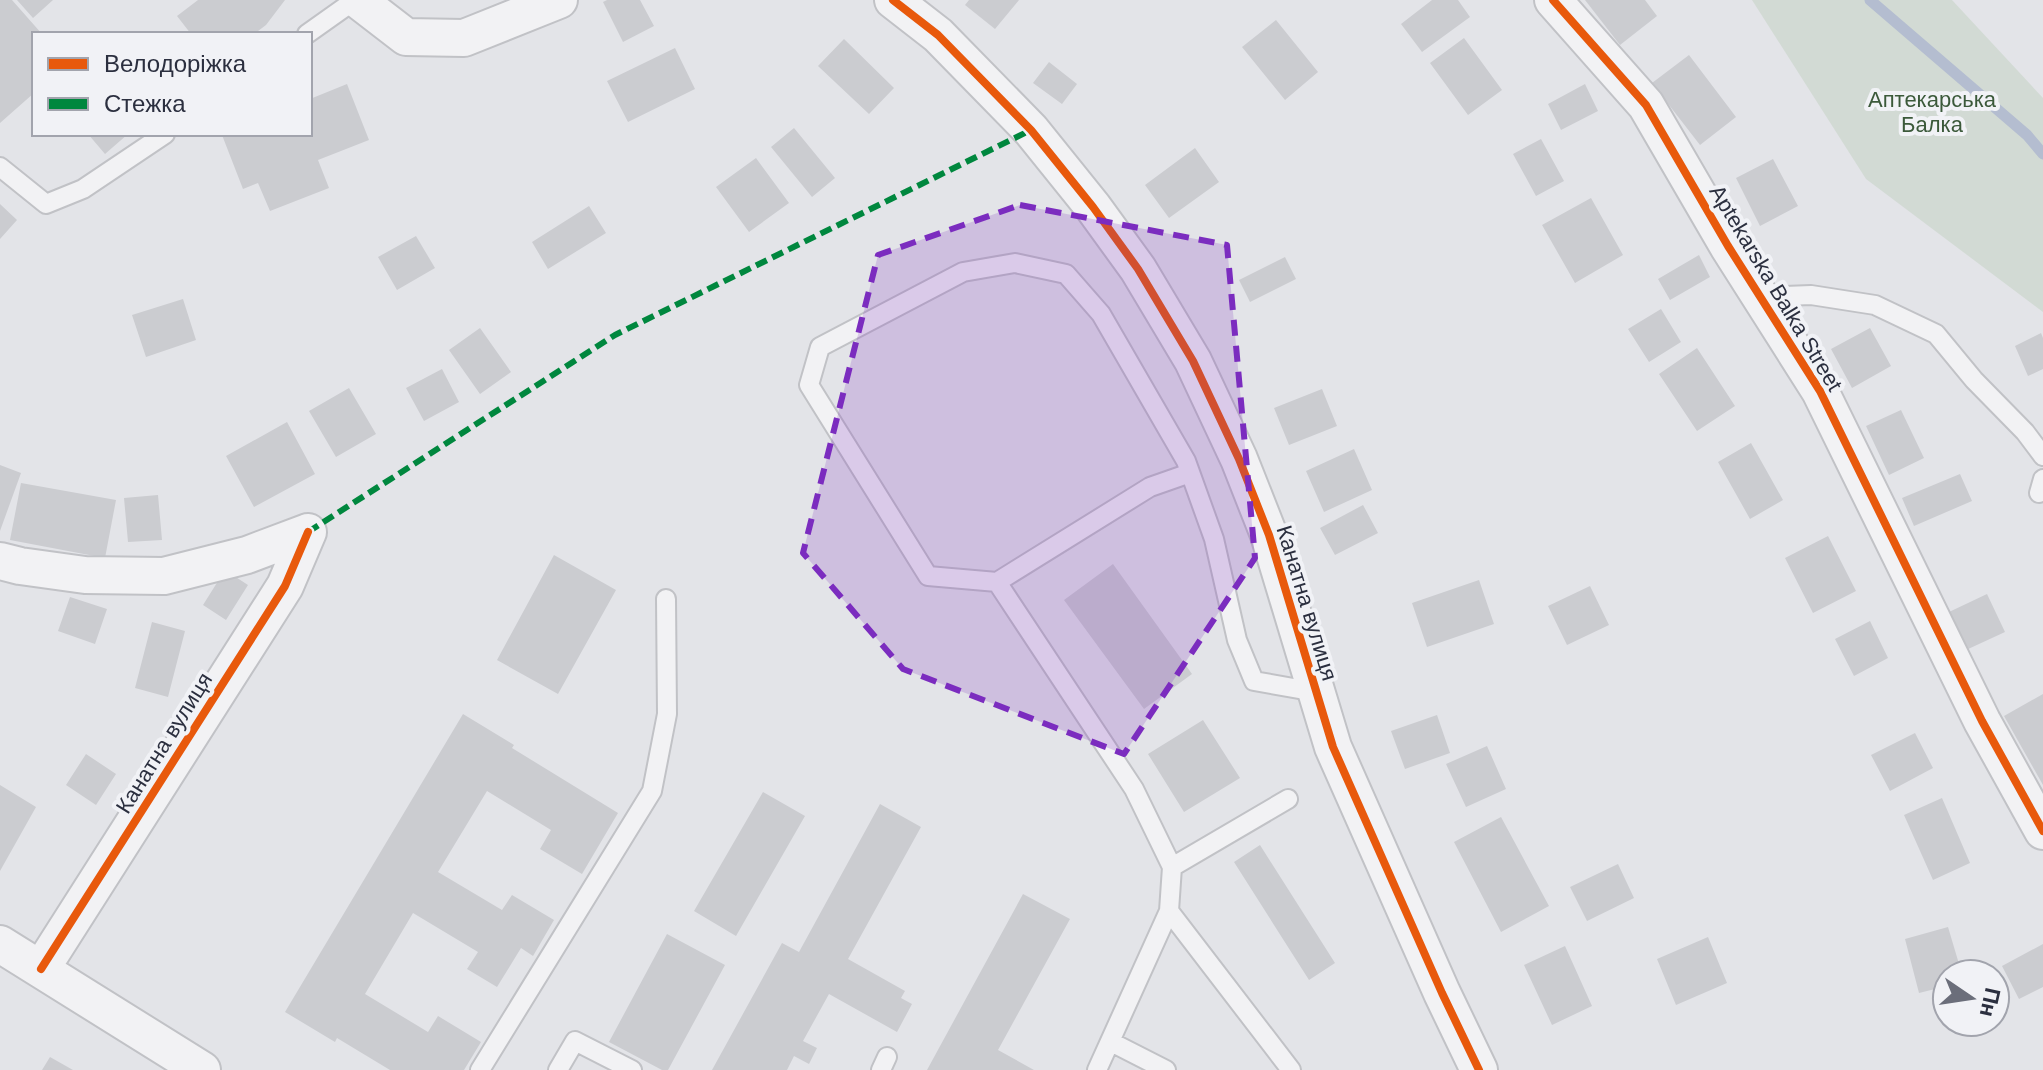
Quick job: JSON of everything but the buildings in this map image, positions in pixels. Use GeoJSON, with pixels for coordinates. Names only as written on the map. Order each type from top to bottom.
{"type":"FeatureCollection","features":[{"type":"Feature","properties":{"kind":"street"},"geometry":{"type":"LineString","coordinates":[[356,0],[406,37],[464,38],[559,0]]}},
{"type":"Feature","properties":{"kind":"street","name":"Канатна вулиця"},"geometry":{"type":"LineString","coordinates":[[893,0],[938,35],[1031,130],[1138,269],[1193,361],[1239,459],[1269,535],[1333,747],[1479,1070]]}},
{"type":"Feature","properties":{"kind":"street","name":"Aptekarska Balka Street"},"geometry":{"type":"LineString","coordinates":[[1553,0],[1646,105],[1820,391],[1982,721],[2043,831]]}},
{"type":"Feature","properties":{"kind":"street","name":"Канатна вулиця"},"geometry":{"type":"LineString","coordinates":[[0,561],[85,575],[164,576],[247,555],[308,532],[285,586],[41,969]]}},
{"type":"Feature","properties":{"kind":"street"},"geometry":{"type":"LineString","coordinates":[[0,944],[202,1070]]}},
{"type":"Feature","properties":{"kind":"lane"},"geometry":{"type":"LineString","coordinates":[[310,32],[356,0]]}},
{"type":"Feature","properties":{"kind":"lane"},"geometry":{"type":"LineString","coordinates":[[0,167],[46,204],[83,189],[162,136]]}},
{"type":"Feature","properties":{"kind":"lane"},"geometry":{"type":"LineString","coordinates":[[1190,473],[1150,487],[997,582],[928,576],[809,385],[820,347],[963,272],[1015,263],[1066,274],[1101,314],[1186,461],[1214,539],[1237,640],[1254,681],[1316,692]]}},
{"type":"Feature","properties":{"kind":"lane"},"geometry":{"type":"LineString","coordinates":[[1761,297],[1811,295],[1875,305],[1936,334],[2043,456]]}},
{"type":"Feature","properties":{"kind":"lane"},"geometry":{"type":"LineString","coordinates":[[997,582],[1134,789],[1172,867],[1169,911],[1097,1070]]}},
{"type":"Feature","properties":{"kind":"lane"},"geometry":{"type":"LineString","coordinates":[[480,1070],[652,791],[667,714],[666,599]]}},
{"type":"Feature","properties":{"kind":"lane"},"geometry":{"type":"LineString","coordinates":[[1172,867],[1288,799]]}},
{"type":"Feature","properties":{"kind":"lane"},"geometry":{"type":"LineString","coordinates":[[1169,911],[1291,1070]]}},
{"type":"Feature","properties":{"kind":"lane"},"geometry":{"type":"LineString","coordinates":[[558,1070],[575,1041],[632,1070]]}},
{"type":"Feature","properties":{"kind":"lane"},"geometry":{"type":"LineString","coordinates":[[1111,1042],[1166,1070]]}},
{"type":"Feature","properties":{"kind":"highlighted area"},"geometry":{"type":"Polygon","coordinates":[[[1020,205],[1227,245],[1255,558],[1124,754],[903,669],[803,553],[878,255],[1020,205]]]}},
{"type":"Feature","properties":{"kind":"green space","name":"Аптекарська Балка"},"geometry":{"type":"Polygon","coordinates":[[[1752,0],[1952,0],[2043,98],[2043,312],[1866,179],[1752,0]]]}},
{"type":"Feature","properties":{"kind":"waterway"},"geometry":{"type":"LineString","coordinates":[[1870,0],[2027,135],[2043,154]]}},
{"type":"Feature","properties":{"kind":"marked path"},"geometry":{"type":"LineString","coordinates":[[308,532],[615,335],[1031,130]]}},
{"type":"Feature","properties":{"kind":"cycle path"},"geometry":{"type":"LineString","coordinates":[[893,0],[938,35],[1031,130],[1138,269],[1193,361],[1239,459],[1269,535],[1333,747],[1479,1070]]}},
{"type":"Feature","properties":{"kind":"cycle path"},"geometry":{"type":"LineString","coordinates":[[1553,0],[1646,105],[1728,246],[1820,391],[1982,721],[2043,831]]}},
{"type":"Feature","properties":{"kind":"cycle path"},"geometry":{"type":"LineString","coordinates":[[41,969],[285,586],[308,532]]}}]}
